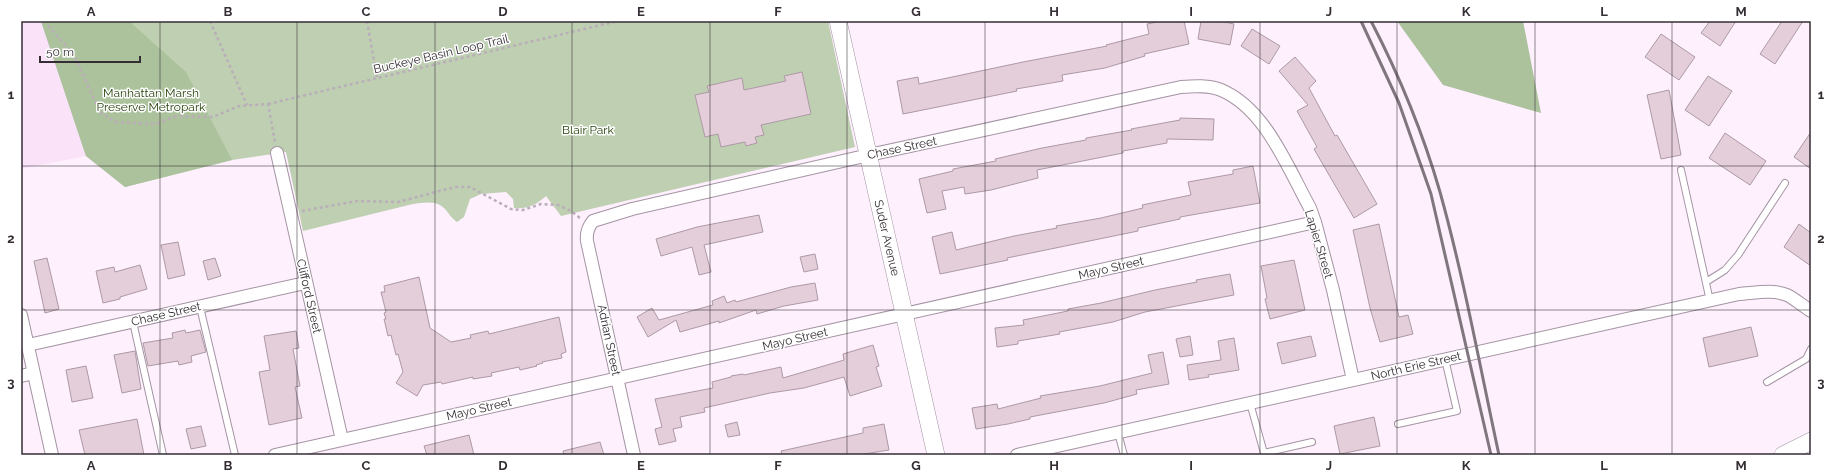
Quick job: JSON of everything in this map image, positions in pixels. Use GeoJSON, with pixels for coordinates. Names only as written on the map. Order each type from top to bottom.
{"type":"FeatureCollection","features":[{"type":"Feature","properties":{"kind":"street","name":"Suder Avenue"},"geometry":{"type":"LineString","coordinates":[[838,21],[936,455]]}},
{"type":"Feature","properties":{"kind":"street","name":"Chase Street"},"geometry":{"type":"LineString","coordinates":[[589,226],[597,218],[632,209],[869,155],[1181,87],[1199,86],[1220,89]]}},
{"type":"Feature","properties":{"kind":"street","name":"Lapier Street"},"geometry":{"type":"LineString","coordinates":[[1220,89],[1246,105],[1266,128],[1310,208],[1316,222],[1353,380]]}},
{"type":"Feature","properties":{"kind":"street","name":"Clifford Street"},"geometry":{"type":"LineString","coordinates":[[277,152],[305,283],[342,440]]}},
{"type":"Feature","properties":{"kind":"street","name":"Mayo Street"},"geometry":{"type":"LineString","coordinates":[[275,455],[1316,222]]}},
{"type":"Feature","properties":{"kind":"street","name":"Adrian Street"},"geometry":{"type":"LineString","coordinates":[[589,226],[586,236],[634,455]]}},
{"type":"Feature","properties":{"kind":"street","name":"Chase Street"},"geometry":{"type":"LineString","coordinates":[[28,345],[305,283]]}},
{"type":"Feature","properties":{"kind":"street","name":"North Erie Street"},"geometry":{"type":"LineString","coordinates":[[1017,455],[1710,301],[1763,292],[1777,293],[1787,296],[1811,311]]}},
{"type":"Feature","properties":{"kind":"street"},"geometry":{"type":"LineString","coordinates":[[21,315],[52,455]]}},
{"type":"Feature","properties":{"kind":"street"},"geometry":{"type":"LineString","coordinates":[[21,376],[33,373]]}},
{"type":"Feature","properties":{"kind":"street"},"geometry":{"type":"LineString","coordinates":[[1783,455],[1811,441]]}},
{"type":"Feature","properties":{"kind":"lane"},"geometry":{"type":"LineString","coordinates":[[1681,170],[1710,301]]}},
{"type":"Feature","properties":{"kind":"lane"},"geometry":{"type":"LineString","coordinates":[[1706,282],[1725,270],[1738,255],[1785,183]]}},
{"type":"Feature","properties":{"kind":"lane"},"geometry":{"type":"LineString","coordinates":[[200,306],[235,455]]}},
{"type":"Feature","properties":{"kind":"lane"},"geometry":{"type":"LineString","coordinates":[[133,322],[163,455]]}},
{"type":"Feature","properties":{"kind":"lane"},"geometry":{"type":"LineString","coordinates":[[1767,382],[1806,359],[1811,349]]}},
{"type":"Feature","properties":{"kind":"lane"},"geometry":{"type":"LineString","coordinates":[[1398,424],[1457,411],[1445,359]]}},
{"type":"Feature","properties":{"kind":"lane"},"geometry":{"type":"LineString","coordinates":[[1250,403],[1264,453],[1312,442]]}},
{"type":"Feature","properties":{"kind":"lane"},"geometry":{"type":"LineString","coordinates":[[1118,433],[1124,455]]}},
{"type":"Feature","properties":{"kind":"path","name":"Buckeye Basin Loop Trail"},"geometry":{"type":"LineString","coordinates":[[44,21],[74,55],[100,112],[115,122],[155,124],[178,116],[213,117],[239,106],[268,104],[618,21]]}},
{"type":"Feature","properties":{"kind":"path"},"geometry":{"type":"LineString","coordinates":[[210,21],[247,105]]}},
{"type":"Feature","properties":{"kind":"path"},"geometry":{"type":"LineString","coordinates":[[367,21],[377,78]]}},
{"type":"Feature","properties":{"kind":"path"},"geometry":{"type":"LineString","coordinates":[[268,104],[277,152]]}},
{"type":"Feature","properties":{"kind":"path"},"geometry":{"type":"LineString","coordinates":[[290,213],[357,201],[398,202],[455,187],[470,187],[511,209],[524,210],[541,204],[558,205],[570,211],[589,226]]}},
{"type":"Feature","properties":{"kind":"shaded area"},"geometry":{"type":"Polygon","coordinates":[[[21,21],[42,22],[86,156],[21,169],[21,21]]]}},
{"type":"Feature","properties":{"kind":"green space"},"geometry":{"type":"Polygon","coordinates":[[[41,21],[828,21],[855,147],[561,216],[546,196],[532,206],[514,208],[513,199],[506,192],[481,194],[470,199],[464,217],[457,222],[440,205],[425,203],[413,204],[303,231],[286,152],[232,160],[125,187],[86,156],[41,21]]]}},
{"type":"Feature","properties":{"kind":"green space","name":"Manhattan Marsh Preserve Metropark"},"geometry":{"type":"Polygon","coordinates":[[[41,21],[129,21],[186,72],[232,160],[125,187],[86,156],[41,21]]]}},
{"type":"Feature","properties":{"kind":"green space"},"geometry":{"type":"Polygon","coordinates":[[[1397,21],[1523,21],[1541,113],[1443,85],[1397,21]]]}},
{"type":"Feature","properties":{"kind":"building"},"geometry":{"type":"Polygon","coordinates":[[[1162,21],[1184,21],[1189,44],[1144,54],[1145,56],[1105,68],[1062,75],[1063,81],[1016,89],[1017,91],[903,114],[897,81],[918,77],[919,84],[1107,46],[1106,45],[1149,34],[1147,24],[1162,21]]]}},
{"type":"Feature","properties":{"kind":"building"},"geometry":{"type":"Polygon","coordinates":[[[1201,21],[1220,21],[1234,24],[1230,45],[1198,39],[1201,21]]]}},
{"type":"Feature","properties":{"kind":"building"},"geometry":{"type":"Polygon","coordinates":[[[1710,21],[1736,21],[1720,46],[1701,33],[1710,21]]]}},
{"type":"Feature","properties":{"kind":"building"},"geometry":{"type":"Polygon","coordinates":[[[1782,21],[1803,21],[1775,64],[1760,54],[1782,21]]]}},
{"type":"Feature","properties":{"kind":"building"},"geometry":{"type":"Polygon","coordinates":[[[1252,29],[1280,46],[1269,64],[1241,46],[1252,29]]]}},
{"type":"Feature","properties":{"kind":"building"},"geometry":{"type":"Polygon","coordinates":[[[1661,34],[1695,57],[1679,80],[1645,57],[1661,34]]]}},
{"type":"Feature","properties":{"kind":"building"},"geometry":{"type":"Polygon","coordinates":[[[1295,57],[1316,81],[1309,88],[1335,136],[1337,135],[1377,204],[1354,218],[1314,149],[1317,147],[1297,111],[1308,105],[1279,71],[1295,57]]]}},
{"type":"Feature","properties":{"kind":"building"},"geometry":{"type":"Polygon","coordinates":[[[802,72],[811,114],[761,125],[764,135],[755,137],[757,143],[746,146],[745,142],[721,147],[718,134],[705,137],[695,95],[709,92],[707,86],[742,78],[744,90],[786,81],[784,76],[802,72]]]}},
{"type":"Feature","properties":{"kind":"building"},"geometry":{"type":"Polygon","coordinates":[[[1708,76],[1732,91],[1709,126],[1685,110],[1708,76]]]}},
{"type":"Feature","properties":{"kind":"building"},"geometry":{"type":"Polygon","coordinates":[[[1669,90],[1681,155],[1661,159],[1647,95],[1669,90]]]}},
{"type":"Feature","properties":{"kind":"building"},"geometry":{"type":"Polygon","coordinates":[[[1180,118],[1214,119],[1213,140],[1167,139],[1167,143],[1037,170],[1038,178],[991,190],[965,194],[964,187],[942,191],[946,209],[927,213],[919,179],[953,171],[953,169],[996,161],[995,159],[1042,148],[1180,120],[1180,118]]]}},
{"type":"Feature","properties":{"kind":"building"},"geometry":{"type":"Polygon","coordinates":[[[1811,132],[1811,169],[1794,157],[1811,132]]]}},
{"type":"Feature","properties":{"kind":"building"},"geometry":{"type":"Polygon","coordinates":[[[1725,133],[1766,161],[1750,185],[1709,158],[1725,133]]]}},
{"type":"Feature","properties":{"kind":"building"},"geometry":{"type":"Polygon","coordinates":[[[1253,166],[1260,203],[1180,217],[1180,219],[1138,228],[1138,231],[1007,258],[1008,260],[940,274],[932,237],[952,232],[956,250],[1014,236],[1057,228],[1056,226],[1101,218],[1143,208],[1142,205],[1191,195],[1188,182],[1233,174],[1233,170],[1253,166]]]}},
{"type":"Feature","properties":{"kind":"building"},"geometry":{"type":"Polygon","coordinates":[[[759,215],[763,232],[704,245],[711,272],[699,275],[692,247],[661,256],[656,239],[697,227],[759,215]]]}},
{"type":"Feature","properties":{"kind":"building"},"geometry":{"type":"Polygon","coordinates":[[[1379,224],[1399,317],[1408,315],[1413,334],[1380,342],[1370,308],[1353,230],[1379,224]]]}},
{"type":"Feature","properties":{"kind":"building"},"geometry":{"type":"Polygon","coordinates":[[[1799,224],[1811,233],[1811,266],[1784,247],[1799,224]]]}},
{"type":"Feature","properties":{"kind":"building"},"geometry":{"type":"Polygon","coordinates":[[[178,242],[185,275],[168,279],[161,245],[178,242]]]}},
{"type":"Feature","properties":{"kind":"building"},"geometry":{"type":"Polygon","coordinates":[[[815,254],[818,269],[804,272],[800,257],[815,254]]]}},
{"type":"Feature","properties":{"kind":"building"},"geometry":{"type":"Polygon","coordinates":[[[47,258],[59,309],[45,313],[34,261],[47,258]]]}},
{"type":"Feature","properties":{"kind":"building"},"geometry":{"type":"Polygon","coordinates":[[[215,258],[221,276],[208,280],[203,261],[215,258]]]}},
{"type":"Feature","properties":{"kind":"building"},"geometry":{"type":"Polygon","coordinates":[[[1294,260],[1305,310],[1270,319],[1265,299],[1267,298],[1261,266],[1294,260]]]}},
{"type":"Feature","properties":{"kind":"building"},"geometry":{"type":"Polygon","coordinates":[[[140,265],[147,289],[120,297],[120,299],[103,303],[96,271],[114,267],[115,272],[140,265]]]}},
{"type":"Feature","properties":{"kind":"building"},"geometry":{"type":"Polygon","coordinates":[[[1230,274],[1234,295],[1145,312],[1113,322],[1059,332],[1060,334],[1018,341],[1018,344],[997,347],[995,328],[1024,325],[1023,320],[1197,282],[1196,280],[1230,274]]]}},
{"type":"Feature","properties":{"kind":"building"},"geometry":{"type":"Polygon","coordinates":[[[419,277],[430,328],[451,342],[471,338],[470,335],[488,331],[489,334],[559,317],[566,352],[561,354],[562,358],[542,362],[543,363],[536,365],[537,366],[520,370],[519,367],[491,373],[492,376],[473,379],[473,377],[442,384],[441,382],[423,385],[417,396],[396,383],[403,372],[398,354],[396,355],[391,335],[388,336],[384,319],[386,319],[384,313],[386,312],[381,292],[385,292],[384,286],[419,277]]]}},
{"type":"Feature","properties":{"kind":"building"},"geometry":{"type":"Polygon","coordinates":[[[815,283],[818,300],[784,306],[757,314],[756,310],[719,323],[719,321],[680,332],[676,320],[648,337],[637,317],[652,308],[659,320],[713,305],[712,301],[724,296],[727,303],[735,300],[736,302],[791,287],[815,283]]]}},
{"type":"Feature","properties":{"kind":"building"},"geometry":{"type":"Polygon","coordinates":[[[1751,327],[1758,356],[1709,367],[1703,338],[1751,327]]]}},
{"type":"Feature","properties":{"kind":"building"},"geometry":{"type":"Polygon","coordinates":[[[185,330],[186,333],[200,330],[206,352],[191,356],[192,362],[179,365],[178,361],[148,366],[143,343],[173,338],[172,333],[185,330]]]}},
{"type":"Feature","properties":{"kind":"building"},"geometry":{"type":"Polygon","coordinates":[[[296,331],[299,348],[293,349],[300,386],[295,387],[302,418],[269,425],[259,372],[270,370],[264,336],[296,331]]]}},
{"type":"Feature","properties":{"kind":"building"},"geometry":{"type":"Polygon","coordinates":[[[1190,336],[1193,355],[1180,357],[1176,339],[1190,336]]]}},
{"type":"Feature","properties":{"kind":"building"},"geometry":{"type":"Polygon","coordinates":[[[1311,336],[1316,356],[1282,364],[1277,343],[1311,336]]]}},
{"type":"Feature","properties":{"kind":"building"},"geometry":{"type":"Polygon","coordinates":[[[1234,338],[1239,370],[1189,380],[1187,365],[1221,360],[1218,341],[1234,338]]]}},
{"type":"Feature","properties":{"kind":"building"},"geometry":{"type":"Polygon","coordinates":[[[873,345],[879,366],[876,367],[882,386],[850,396],[844,377],[804,388],[770,393],[704,408],[705,412],[680,417],[682,427],[673,429],[676,441],[659,445],[655,429],[662,427],[655,399],[713,388],[712,382],[731,376],[744,375],[781,367],[783,378],[844,360],[843,354],[873,345]]]}},
{"type":"Feature","properties":{"kind":"building"},"geometry":{"type":"Polygon","coordinates":[[[135,351],[141,389],[122,393],[114,355],[135,351]]]}},
{"type":"Feature","properties":{"kind":"building"},"geometry":{"type":"Polygon","coordinates":[[[1163,352],[1169,384],[1136,390],[1137,394],[1104,403],[1030,417],[1030,419],[1008,424],[976,429],[972,408],[997,404],[998,409],[1041,398],[1040,396],[1100,386],[1152,373],[1148,355],[1163,352]]]}},
{"type":"Feature","properties":{"kind":"building"},"geometry":{"type":"Polygon","coordinates":[[[86,366],[93,398],[72,402],[66,370],[86,366]]]}},
{"type":"Feature","properties":{"kind":"building"},"geometry":{"type":"Polygon","coordinates":[[[1374,417],[1380,446],[1340,454],[1334,426],[1374,417]]]}},
{"type":"Feature","properties":{"kind":"building"},"geometry":{"type":"Polygon","coordinates":[[[137,419],[144,455],[85,455],[79,430],[137,419]]]}},
{"type":"Feature","properties":{"kind":"building"},"geometry":{"type":"Polygon","coordinates":[[[737,422],[740,435],[728,437],[725,425],[737,422]]]}},
{"type":"Feature","properties":{"kind":"building"},"geometry":{"type":"Polygon","coordinates":[[[884,424],[889,450],[858,455],[782,455],[781,451],[863,433],[863,428],[884,424]]]}},
{"type":"Feature","properties":{"kind":"building"},"geometry":{"type":"Polygon","coordinates":[[[201,426],[206,446],[191,449],[186,429],[201,426]]]}},
{"type":"Feature","properties":{"kind":"building"},"geometry":{"type":"Polygon","coordinates":[[[469,435],[474,455],[427,455],[424,446],[469,435]]]}},
{"type":"Feature","properties":{"kind":"building"},"geometry":{"type":"Polygon","coordinates":[[[600,442],[604,455],[564,455],[563,451],[600,442]]]}},
{"type":"Feature","properties":{"kind":"railway"},"geometry":{"type":"LineString","coordinates":[[1361,21],[1399,103],[1431,194],[1491,455]]}},
{"type":"Feature","properties":{"kind":"railway"},"geometry":{"type":"LineString","coordinates":[[1371,21],[1410,105],[1440,192],[1464,290],[1499,455]]}},
{"type":"Feature","properties":{"kind":"park label","name":"Blair Park"},"geometry":{"type":"Point","coordinates":[588,130]}}]}
